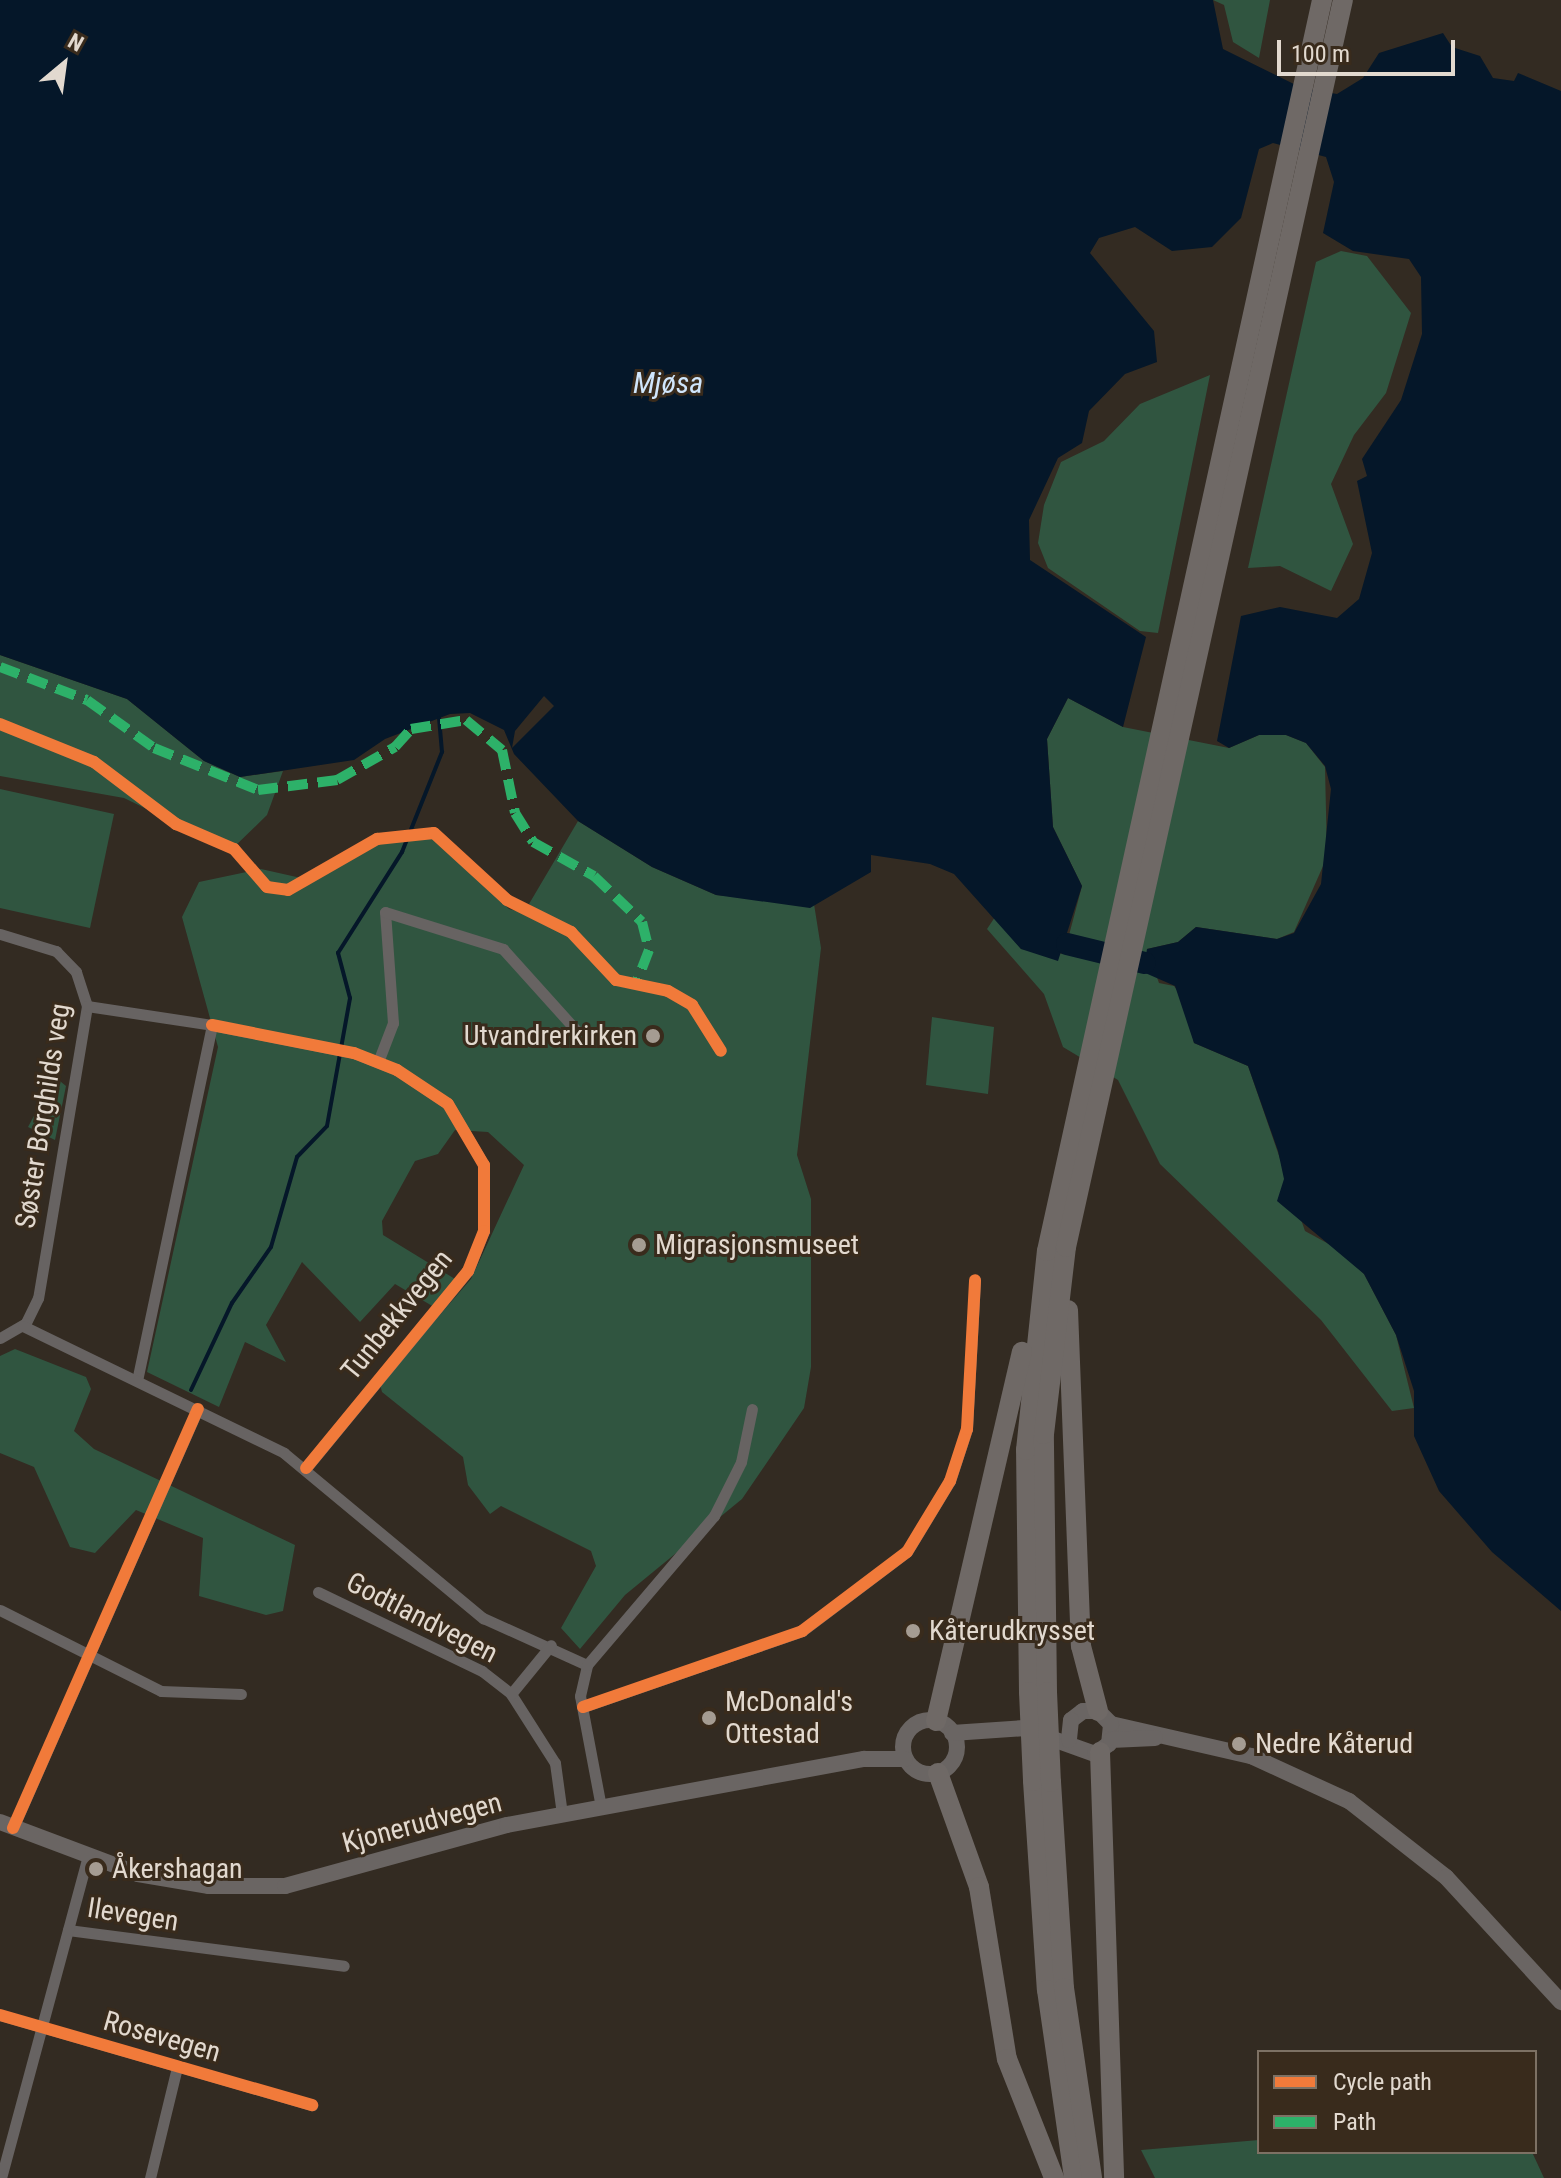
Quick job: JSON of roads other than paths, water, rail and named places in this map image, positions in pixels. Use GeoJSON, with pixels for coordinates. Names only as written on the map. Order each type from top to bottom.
{"type":"FeatureCollection","features":[{"type":"Feature","properties":{"kind":"highway"},"geometry":{"type":"LineString","coordinates":[[1321,62],[1322,0]]}},
{"type":"Feature","properties":{"kind":"highway"},"geometry":{"type":"LineString","coordinates":[[944,1727],[1056,1249],[1111,991],[1321,62],[1343,0]]}},
{"type":"Feature","properties":{"kind":"highway"},"geometry":{"type":"LineString","coordinates":[[1056,1249],[1025,1464],[1042,1781],[1047,1990],[1074,2178]]}},
{"type":"Feature","properties":{"kind":"highway"},"geometry":{"type":"LineString","coordinates":[[1056,1249],[1081,1646],[1105,1732],[1114,2178]]}},
{"type":"Feature","properties":{"kind":"highway"},"geometry":{"type":"LineString","coordinates":[[938,1773],[979,1887],[1007,2059],[1054,2178]]}},
{"type":"Feature","properties":{"kind":"highway"},"geometry":{"type":"LineString","coordinates":[[1042,1781],[1063,1975],[1092,2178]]}},
{"type":"Feature","properties":{"kind":"main road"},"geometry":{"type":"LineString","coordinates":[[1069,1740],[1071,1720]]}},
{"type":"Feature","properties":{"kind":"main road"},"geometry":{"type":"LineString","coordinates":[[904,1751],[916,1770],[938,1773],[956,1753],[987,1737],[1029,1731],[1071,1720],[1105,1732],[1164,1736],[1278,1765],[1349,1801],[1446,1877],[1561,2002]]}},
{"type":"Feature","properties":{"kind":"main road","name":"Kjonerudvegen"},"geometry":{"type":"LineString","coordinates":[[6,1825],[87,1860],[209,1886],[285,1886],[435,1841],[562,1814],[904,1751],[916,1724],[944,1727]]}},
{"type":"Feature","properties":{"kind":"main road"},"geometry":{"type":"LineString","coordinates":[[944,1727],[987,1737]]}},
{"type":"Feature","properties":{"kind":"main road"},"geometry":{"type":"LineString","coordinates":[[944,1727],[956,1753]]}},
{"type":"Feature","properties":{"kind":"main road"},"geometry":{"type":"LineString","coordinates":[[1029,1731],[1069,1740],[1079,1752],[1105,1732]]}},
{"type":"Feature","properties":{"kind":"street"},"geometry":{"type":"LineString","coordinates":[[378,1062],[393,1023],[385,912],[503,949],[576,1030]]}},
{"type":"Feature","properties":{"kind":"street","name":"Søster Borghilds veg"},"geometry":{"type":"LineString","coordinates":[[0,934],[56,951],[76,972],[87,1006],[41,1286],[23,1326]]}},
{"type":"Feature","properties":{"kind":"street","name":"Tunbekkvegen"},"geometry":{"type":"LineString","coordinates":[[87,1006],[212,1025],[378,1062],[424,1087],[466,1124],[484,1165],[484,1231],[460,1283],[306,1468]]}},
{"type":"Feature","properties":{"kind":"street"},"geometry":{"type":"LineString","coordinates":[[137,1380],[212,1025]]}},
{"type":"Feature","properties":{"kind":"street"},"geometry":{"type":"LineString","coordinates":[[583,1707],[802,1631],[907,1552],[950,1481],[967,1429],[975,1280]]}},
{"type":"Feature","properties":{"kind":"street"},"geometry":{"type":"LineString","coordinates":[[0,1338],[23,1326],[198,1409],[306,1468],[483,1618],[551,1645],[587,1665]]}},
{"type":"Feature","properties":{"kind":"street"},"geometry":{"type":"LineString","coordinates":[[6,1825],[89,1658],[198,1409]]}},
{"type":"Feature","properties":{"kind":"street"},"geometry":{"type":"LineString","coordinates":[[601,1807],[583,1707],[587,1665],[714,1516],[741,1462],[752,1409]]}},
{"type":"Feature","properties":{"kind":"street","name":"Godtlandvegen"},"geometry":{"type":"LineString","coordinates":[[318,1592],[482,1671],[511,1694],[555,1763],[562,1814]]}},
{"type":"Feature","properties":{"kind":"street"},"geometry":{"type":"LineString","coordinates":[[0,1610],[89,1658],[172,1694],[241,1694]]}},
{"type":"Feature","properties":{"kind":"street"},"geometry":{"type":"LineString","coordinates":[[511,1694],[551,1645]]}},
{"type":"Feature","properties":{"kind":"street","name":"Ilevegen"},"geometry":{"type":"LineString","coordinates":[[1,2178],[87,1860]]}},
{"type":"Feature","properties":{"kind":"street","name":"Ilevegen"},"geometry":{"type":"LineString","coordinates":[[68,1930],[344,1966]]}},
{"type":"Feature","properties":{"kind":"street","name":"Rosevegen"},"geometry":{"type":"LineString","coordinates":[[0,2015],[312,2105]]}},
{"type":"Feature","properties":{"kind":"street"},"geometry":{"type":"LineString","coordinates":[[150,2178],[177,2067]]}},
{"type":"Feature","properties":{"kind":"water","name":"Mjøsa"},"geometry":{"type":"Polygon","coordinates":[[[0,0],[1213,0],[1223,49],[1302,88],[1337,94],[1363,78],[1379,53],[1443,33],[1452,47],[1480,56],[1493,78],[1514,81],[1518,73],[1561,91],[1561,1611],[1492,1552],[1439,1491],[1414,1436],[1414,1391],[1396,1335],[1364,1274],[1277,1201],[1284,1179],[1278,1151],[1248,1066],[1194,1043],[1175,986],[1143,972],[1147,949],[1178,942],[1196,927],[1277,939],[1294,933],[1321,884],[1331,789],[1325,766],[1306,743],[1286,735],[1259,735],[1229,748],[1217,741],[1241,616],[1280,607],[1337,618],[1359,599],[1372,553],[1357,481],[1367,476],[1362,459],[1401,400],[1422,334],[1421,277],[1409,259],[1353,251],[1323,233],[1334,182],[1326,157],[1273,143],[1259,149],[1241,218],[1212,247],[1172,251],[1135,227],[1099,238],[1090,253],[1154,331],[1157,362],[1125,374],[1089,411],[1082,443],[1058,458],[1029,520],[1030,560],[1146,637],[1123,727],[1068,698],[1047,739],[1053,827],[1082,886],[1058,961],[1021,949],[954,874],[930,864],[871,855],[871,872],[810,908],[716,895],[652,867],[578,821],[514,754],[504,730],[470,713],[450,714],[385,739],[354,760],[240,777],[204,761],[127,699],[0,655],[0,0]]]}},
{"type":"Feature","properties":{"kind":"waterway"},"geometry":{"type":"LineString","coordinates":[[191,1390],[232,1303],[271,1247],[297,1157],[327,1126],[350,998],[338,953],[402,852],[442,752],[439,718]]}},
{"type":"Feature","properties":{"kind":"waterway"},"geometry":{"type":"LineString","coordinates":[[1067,944],[1145,963]]}},
{"type":"Feature","properties":{"kind":"place","name":"Utvandrerkirken"},"geometry":{"type":"Point","coordinates":[653,1036]}},
{"type":"Feature","properties":{"kind":"place","name":"Migrasjonsmuseet"},"geometry":{"type":"Point","coordinates":[639,1245]}},
{"type":"Feature","properties":{"kind":"place","name":"Kåterudkrysset"},"geometry":{"type":"Point","coordinates":[913,1631]}},
{"type":"Feature","properties":{"kind":"place","name":"McDonald's Ottestad"},"geometry":{"type":"Point","coordinates":[709,1718]}},
{"type":"Feature","properties":{"kind":"place","name":"Nedre Kåterud"},"geometry":{"type":"Point","coordinates":[1239,1744]}},
{"type":"Feature","properties":{"kind":"place","name":"Åkershagan"},"geometry":{"type":"Point","coordinates":[96,1869]}}]}
